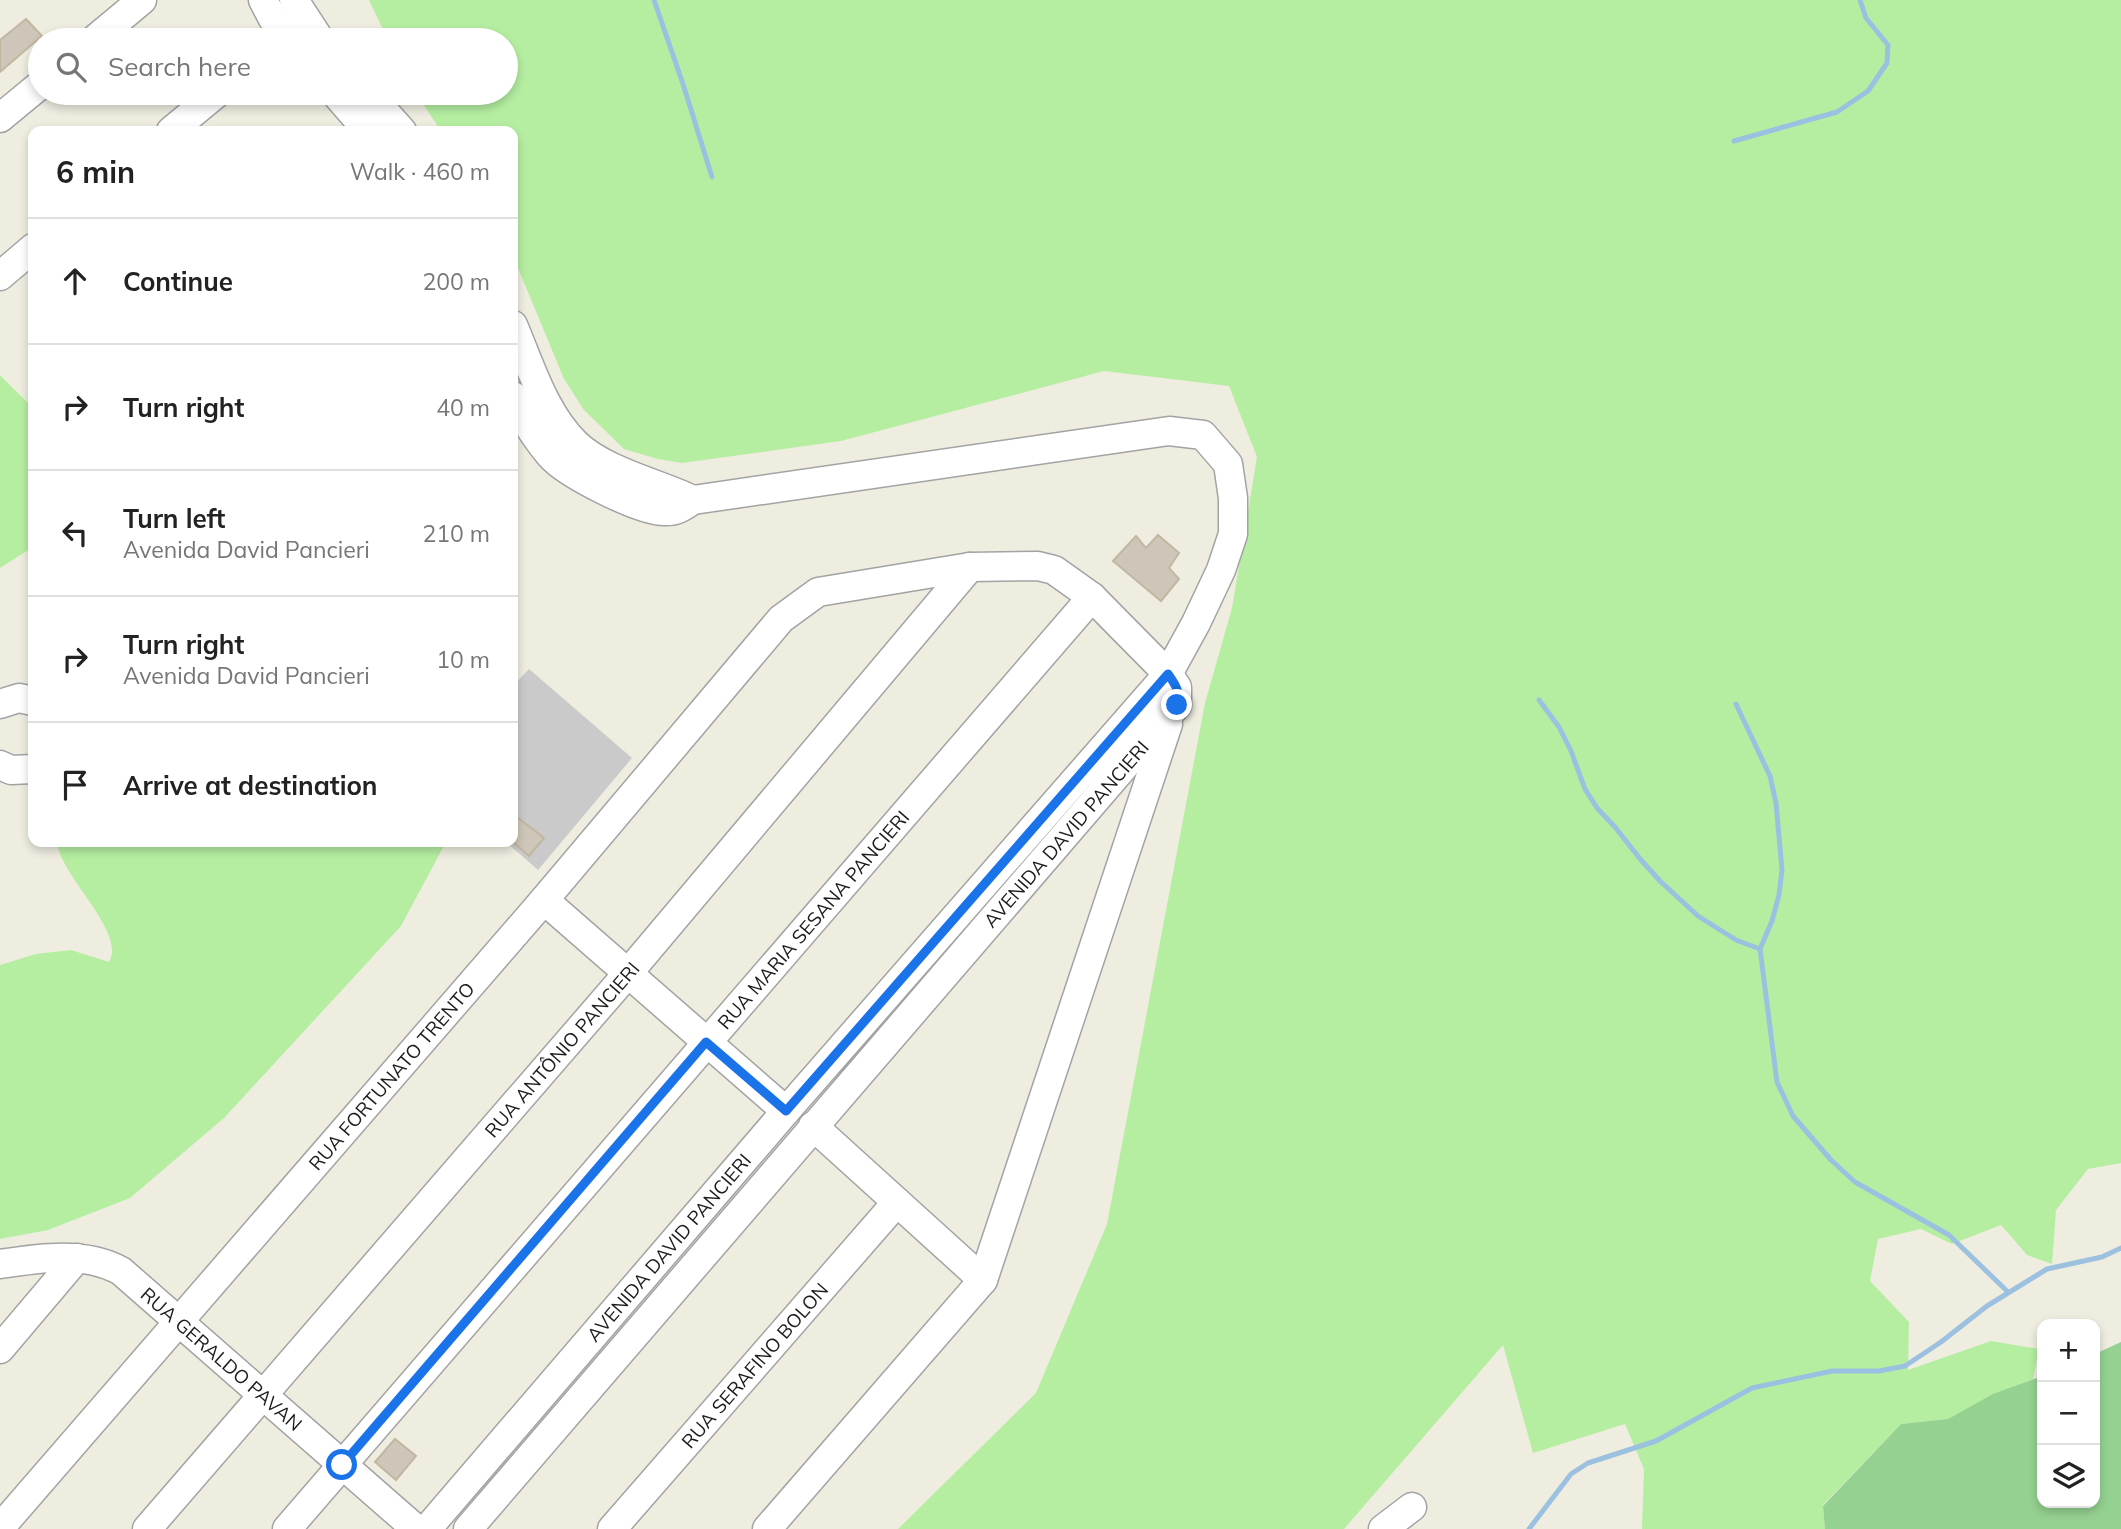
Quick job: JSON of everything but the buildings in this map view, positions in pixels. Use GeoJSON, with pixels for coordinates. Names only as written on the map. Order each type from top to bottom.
{"type":"FeatureCollection","features":[{"type":"Feature","properties":{"kind":"street"},"geometry":{"type":"LineString","coordinates":[[108,28],[142,0]]}},
{"type":"Feature","properties":{"kind":"street"},"geometry":{"type":"LineString","coordinates":[[263,0],[278,28]]}},
{"type":"Feature","properties":{"kind":"street"},"geometry":{"type":"LineString","coordinates":[[294,0],[312,28]]}},
{"type":"Feature","properties":{"kind":"street"},"geometry":{"type":"LineString","coordinates":[[0,118],[28,95]]}},
{"type":"Feature","properties":{"kind":"street"},"geometry":{"type":"LineString","coordinates":[[177,126],[202,105]]}},
{"type":"Feature","properties":{"kind":"street"},"geometry":{"type":"LineString","coordinates":[[350,105],[376,126]]}},
{"type":"Feature","properties":{"kind":"street"},"geometry":{"type":"LineString","coordinates":[[371,105],[377,126]]}},
{"type":"Feature","properties":{"kind":"street"},"geometry":{"type":"LineString","coordinates":[[0,276],[28,252]]}},
{"type":"Feature","properties":{"kind":"street"},"geometry":{"type":"LineString","coordinates":[[518,337],[545,400],[561,427],[578,445],[622,470],[693,500]]}},
{"type":"Feature","properties":{"kind":"street","name":"AVENIDA DAVID PANCIERI"},"geometry":{"type":"LineString","coordinates":[[427,1529],[786,1111],[1168,674],[1221,570],[1233,534],[1233,498],[1228,464],[1203,435],[1169,431],[693,500],[679,509],[663,512],[594,486],[551,457],[518,407]]}},
{"type":"Feature","properties":{"kind":"street","name":"RUA FORTUNATO TRENTO"},"geometry":{"type":"LineString","coordinates":[[0,1528],[544,900],[781,619],[818,592],[970,567],[1017,565],[1046,568],[1054,570],[1092,597],[1168,674]]}},
{"type":"Feature","properties":{"kind":"street","name":"RUA ANTÔNIO PANCIERI"},"geometry":{"type":"LineString","coordinates":[[147,1529],[629,972],[970,567]]}},
{"type":"Feature","properties":{"kind":"street","name":"RUA MARIA SESANA PANCIERI"},"geometry":{"type":"LineString","coordinates":[[286,1529],[1092,597]]}},
{"type":"Feature","properties":{"kind":"street"},"geometry":{"type":"LineString","coordinates":[[767,1529],[984,1280],[1172,711],[1177,705],[1178,692],[1168,674]]}},
{"type":"Feature","properties":{"kind":"street"},"geometry":{"type":"LineString","coordinates":[[0,704],[19,698],[28,700]]}},
{"type":"Feature","properties":{"kind":"street","name":"AVENIDA DAVID PANCIERI"},"geometry":{"type":"LineString","coordinates":[[468,1529],[1172,711]]}},
{"type":"Feature","properties":{"kind":"street"},"geometry":{"type":"LineString","coordinates":[[0,765],[21,771],[28,770]]}},
{"type":"Feature","properties":{"kind":"street"},"geometry":{"type":"LineString","coordinates":[[544,900],[786,1111]]}},
{"type":"Feature","properties":{"kind":"street"},"geometry":{"type":"LineString","coordinates":[[813,1126],[984,1280]]}},
{"type":"Feature","properties":{"kind":"street","name":"RUA SERAFINO BOLON"},"geometry":{"type":"LineString","coordinates":[[612,1529],[897,1202]]}},
{"type":"Feature","properties":{"kind":"street"},"geometry":{"type":"LineString","coordinates":[[0,1349],[77,1258]]}},
{"type":"Feature","properties":{"kind":"street","name":"RUA GERALDO PAVAN"},"geometry":{"type":"LineString","coordinates":[[0,1264],[77,1258],[105,1262],[121,1271],[416,1529]]}},
{"type":"Feature","properties":{"kind":"street"},"geometry":{"type":"LineString","coordinates":[[1383,1529],[1412,1507]]}},
{"type":"Feature","properties":{"kind":"shaded area"},"geometry":{"type":"Polygon","coordinates":[[[529,669],[632,758],[538,870],[512,847],[518,847],[518,681],[529,669]]]}},
{"type":"Feature","properties":{"kind":"green space"},"geometry":{"type":"Polygon","coordinates":[[[369,0],[2121,0],[2121,1163],[2088,1169],[2056,1210],[2052,1264],[2027,1255],[2001,1225],[1952,1244],[1921,1229],[1878,1239],[1870,1281],[1909,1322],[1908,1370],[1991,1341],[2037,1349],[2033,1379],[1993,1395],[1948,1419],[1901,1424],[1823,1505],[1825,1529],[1642,1529],[1644,1469],[1625,1424],[1533,1453],[1503,1345],[1344,1529],[898,1529],[1036,1393],[1107,1224],[1205,703],[1232,608],[1257,457],[1229,386],[1104,371],[841,441],[682,463],[624,449],[584,410],[564,379],[518,268],[518,126],[438,126],[424,105],[518,105],[518,28],[382,28],[369,0]]]}},
{"type":"Feature","properties":{"kind":"green space"},"geometry":{"type":"Polygon","coordinates":[[[0,375],[28,403],[28,550],[0,568],[0,375]]]}},
{"type":"Feature","properties":{"kind":"green space"},"geometry":{"type":"Polygon","coordinates":[[[58,847],[443,847],[401,926],[224,1118],[130,1198],[48,1230],[0,1239],[0,965],[36,954],[71,950],[109,962],[112,950],[109,935],[101,920],[61,856],[58,847]]]}},
{"type":"Feature","properties":{"kind":"green space"},"geometry":{"type":"Polygon","coordinates":[[[2121,1342],[2121,1529],[1825,1529],[1823,1506],[1901,1424],[1948,1419],[1993,1394],[2037,1378],[2037,1508],[2100,1508],[2100,1352],[2121,1342]]]}},
{"type":"Feature","properties":{"kind":"waterway"},"geometry":{"type":"LineString","coordinates":[[654,0],[712,177]]}},
{"type":"Feature","properties":{"kind":"waterway"},"geometry":{"type":"LineString","coordinates":[[1734,141],[1837,112],[1868,91],[1887,63],[1888,45],[1866,18],[1860,0]]}},
{"type":"Feature","properties":{"kind":"waterway"},"geometry":{"type":"LineString","coordinates":[[1539,700],[1559,727],[1585,789],[1597,808],[1641,860],[1698,916],[1736,940],[1760,949]]}},
{"type":"Feature","properties":{"kind":"waterway"},"geometry":{"type":"LineString","coordinates":[[1736,704],[1770,776],[1776,803],[1782,870],[1772,921],[1760,949],[1777,1082],[1793,1116],[1831,1160],[1855,1182],[1949,1235],[2008,1292]]}},
{"type":"Feature","properties":{"kind":"waterway"},"geometry":{"type":"LineString","coordinates":[[1529,1529],[1571,1474],[1588,1463],[1656,1441],[1752,1388],[1832,1371],[1879,1371],[1905,1366],[1987,1306],[2047,1269],[2102,1257],[2121,1248]]}},
{"type":"Feature","properties":{"kind":"route"},"geometry":{"type":"LineString","coordinates":[[342,1465],[706,1042],[786,1111],[1168,674],[1177,687],[1177,705]]}}]}
